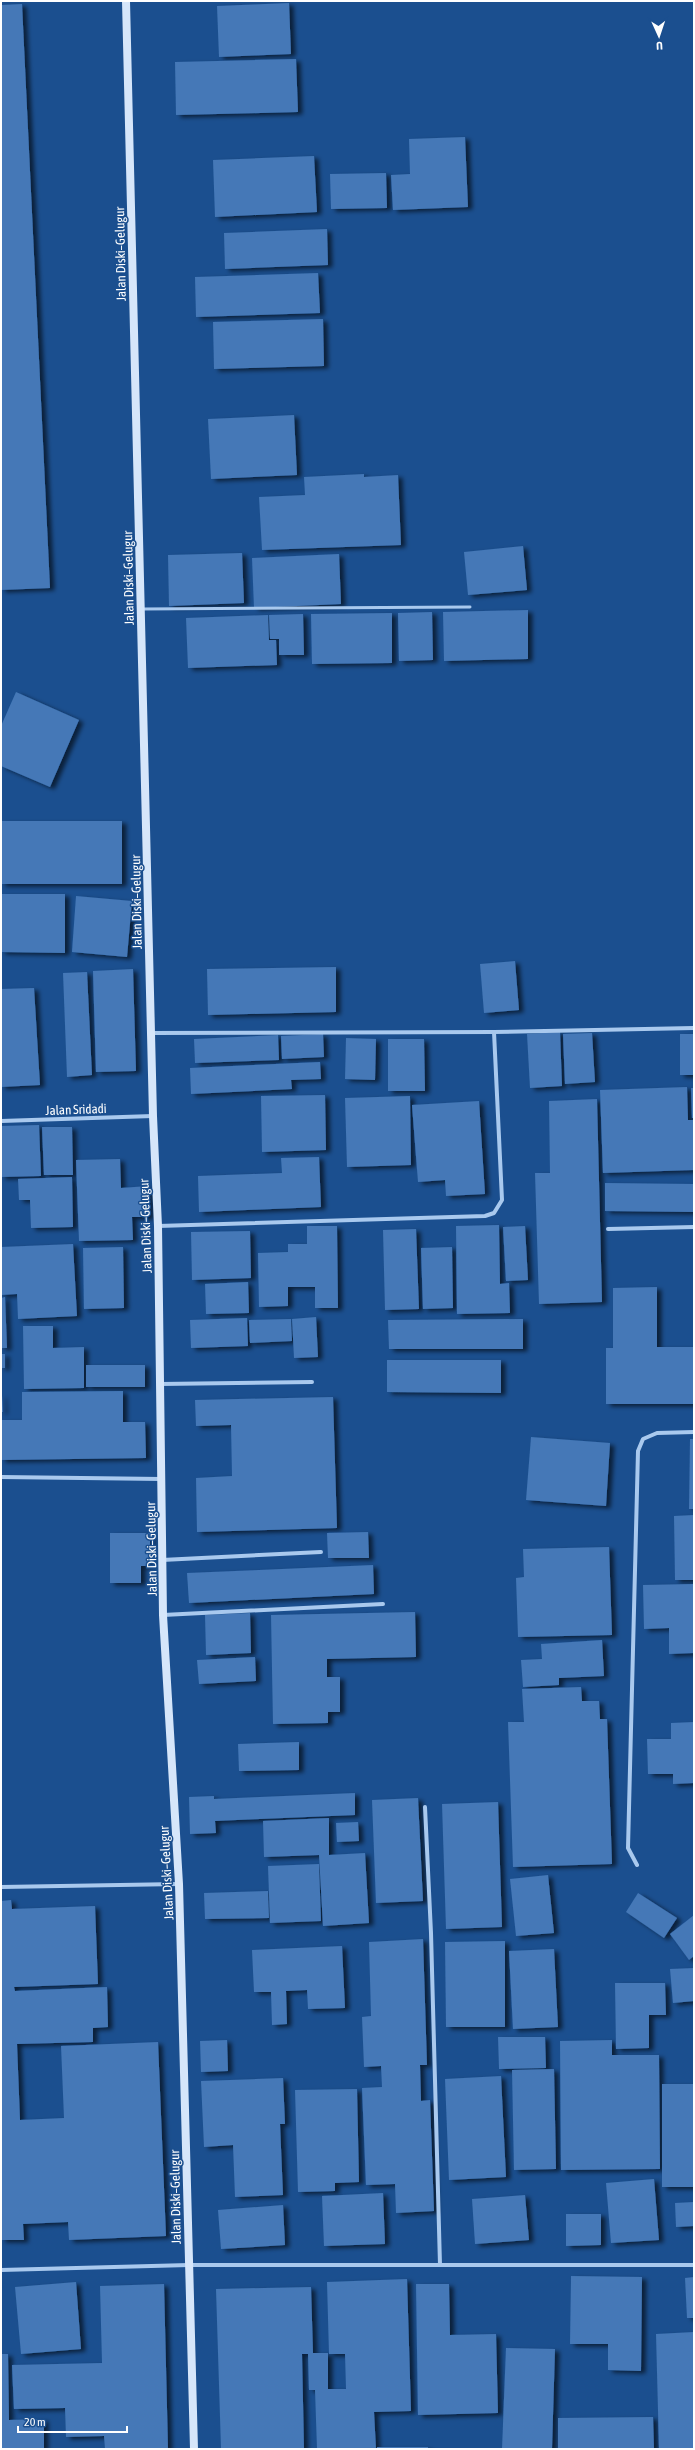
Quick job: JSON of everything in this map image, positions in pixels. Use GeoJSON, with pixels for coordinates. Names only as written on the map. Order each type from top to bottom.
{"type":"FeatureCollection","features":[{"type":"Feature","properties":{"kind":"main road","name":"Jalan Diski–Gelugur"},"geometry":{"type":"LineString","coordinates":[[126,1],[153,1116],[158,1226],[162,1560],[179,1884],[194,2449]]}},
{"type":"Feature","properties":{"kind":"street"},"geometry":{"type":"LineString","coordinates":[[151,1033],[494,1032],[694,1028]]}},
{"type":"Feature","properties":{"kind":"street"},"geometry":{"type":"LineString","coordinates":[[158,1226],[485,1216],[494,1213],[502,1200],[494,1032]]}},
{"type":"Feature","properties":{"kind":"street","name":"Jalan Sridadi"},"geometry":{"type":"LineString","coordinates":[[1,1121],[153,1116]]}},
{"type":"Feature","properties":{"kind":"street"},"geometry":{"type":"LineString","coordinates":[[608,1230],[694,1227]]}},
{"type":"Feature","properties":{"kind":"street"},"geometry":{"type":"LineString","coordinates":[[160,1384],[312,1382]]}},
{"type":"Feature","properties":{"kind":"street"},"geometry":{"type":"LineString","coordinates":[[637,1865],[628,1848],[638,1451],[643,1439],[657,1433],[694,1432]]}},
{"type":"Feature","properties":{"kind":"street"},"geometry":{"type":"LineString","coordinates":[[1,1477],[162,1479]]}},
{"type":"Feature","properties":{"kind":"street"},"geometry":{"type":"LineString","coordinates":[[162,1560],[321,1552]]}},
{"type":"Feature","properties":{"kind":"street"},"geometry":{"type":"LineString","coordinates":[[164,1615],[383,1604]]}},
{"type":"Feature","properties":{"kind":"street"},"geometry":{"type":"LineString","coordinates":[[425,1807],[431,1933],[440,2265]]}},
{"type":"Feature","properties":{"kind":"street"},"geometry":{"type":"LineString","coordinates":[[1,1887],[179,1884]]}},
{"type":"Feature","properties":{"kind":"street"},"geometry":{"type":"LineString","coordinates":[[1,2270],[189,2266],[694,2265]]}},
{"type":"Feature","properties":{"kind":"lane"},"geometry":{"type":"LineString","coordinates":[[141,610],[470,607]]}},
{"type":"Feature","properties":{"kind":"building"},"geometry":{"type":"Polygon","coordinates":[[[289,3],[291,54],[219,57],[217,6],[289,3]]]}},
{"type":"Feature","properties":{"kind":"building"},"geometry":{"type":"Polygon","coordinates":[[[22,4],[50,588],[1,590],[1,5],[22,4]]]}},
{"type":"Feature","properties":{"kind":"building"},"geometry":{"type":"Polygon","coordinates":[[[296,59],[298,112],[176,115],[175,62],[296,59]]]}},
{"type":"Feature","properties":{"kind":"building"},"geometry":{"type":"Polygon","coordinates":[[[465,137],[468,207],[393,210],[391,175],[410,174],[409,139],[465,137]]]}},
{"type":"Feature","properties":{"kind":"building"},"geometry":{"type":"Polygon","coordinates":[[[314,156],[317,212],[215,217],[213,160],[314,156]]]}},
{"type":"Feature","properties":{"kind":"building"},"geometry":{"type":"Polygon","coordinates":[[[386,173],[387,208],[331,209],[330,174],[386,173]]]}},
{"type":"Feature","properties":{"kind":"building"},"geometry":{"type":"Polygon","coordinates":[[[327,229],[328,265],[225,269],[224,233],[327,229]]]}},
{"type":"Feature","properties":{"kind":"building"},"geometry":{"type":"Polygon","coordinates":[[[318,273],[320,313],[196,317],[195,277],[318,273]]]}},
{"type":"Feature","properties":{"kind":"building"},"geometry":{"type":"Polygon","coordinates":[[[323,319],[324,366],[214,369],[213,322],[323,319]]]}},
{"type":"Feature","properties":{"kind":"building"},"geometry":{"type":"Polygon","coordinates":[[[294,415],[297,475],[211,479],[208,419],[294,415]]]}},
{"type":"Feature","properties":{"kind":"building"},"geometry":{"type":"Polygon","coordinates":[[[364,474],[364,477],[398,475],[401,545],[262,550],[259,497],[305,495],[304,477],[364,474]]]}},
{"type":"Feature","properties":{"kind":"building"},"geometry":{"type":"Polygon","coordinates":[[[523,546],[527,590],[468,595],[464,552],[523,546]]]}},
{"type":"Feature","properties":{"kind":"building"},"geometry":{"type":"Polygon","coordinates":[[[242,553],[244,603],[169,606],[168,555],[242,553]]]}},
{"type":"Feature","properties":{"kind":"building"},"geometry":{"type":"Polygon","coordinates":[[[339,554],[341,604],[254,608],[252,558],[339,554]]]}},
{"type":"Feature","properties":{"kind":"building"},"geometry":{"type":"Polygon","coordinates":[[[528,610],[528,659],[444,661],[443,612],[528,610]]]}},
{"type":"Feature","properties":{"kind":"building"},"geometry":{"type":"Polygon","coordinates":[[[432,612],[433,660],[399,661],[398,613],[432,612]]]}},
{"type":"Feature","properties":{"kind":"building"},"geometry":{"type":"Polygon","coordinates":[[[392,613],[392,663],[312,664],[311,614],[392,613]]]}},
{"type":"Feature","properties":{"kind":"building"},"geometry":{"type":"Polygon","coordinates":[[[303,614],[304,655],[279,655],[279,639],[270,639],[269,615],[303,614]]]}},
{"type":"Feature","properties":{"kind":"building"},"geometry":{"type":"Polygon","coordinates":[[[268,615],[269,640],[276,640],[277,665],[188,668],[186,618],[268,615]]]}},
{"type":"Feature","properties":{"kind":"building"},"geometry":{"type":"Polygon","coordinates":[[[16,692],[79,720],[50,787],[1,766],[1,726],[16,692]]]}},
{"type":"Feature","properties":{"kind":"building"},"geometry":{"type":"Polygon","coordinates":[[[1,821],[122,821],[122,884],[1,884],[1,821]]]}},
{"type":"Feature","properties":{"kind":"building"},"geometry":{"type":"Polygon","coordinates":[[[1,894],[65,894],[65,953],[1,952],[1,894]]]}},
{"type":"Feature","properties":{"kind":"building"},"geometry":{"type":"Polygon","coordinates":[[[76,896],[132,901],[127,957],[72,952],[76,896]]]}},
{"type":"Feature","properties":{"kind":"building"},"geometry":{"type":"Polygon","coordinates":[[[515,961],[519,1010],[484,1013],[480,964],[515,961]]]}},
{"type":"Feature","properties":{"kind":"building"},"geometry":{"type":"Polygon","coordinates":[[[336,967],[336,1012],[208,1015],[207,969],[336,967]]]}},
{"type":"Feature","properties":{"kind":"building"},"geometry":{"type":"Polygon","coordinates":[[[133,969],[136,1071],[96,1072],[93,971],[133,969]]]}},
{"type":"Feature","properties":{"kind":"building"},"geometry":{"type":"Polygon","coordinates":[[[87,972],[92,1075],[67,1077],[63,973],[87,972]]]}},
{"type":"Feature","properties":{"kind":"building"},"geometry":{"type":"Polygon","coordinates":[[[34,988],[40,1085],[1,1087],[1,989],[34,988]]]}},
{"type":"Feature","properties":{"kind":"building"},"geometry":{"type":"Polygon","coordinates":[[[560,1032],[562,1086],[530,1088],[527,1034],[560,1032]]]}},
{"type":"Feature","properties":{"kind":"building"},"geometry":{"type":"Polygon","coordinates":[[[592,1033],[595,1082],[565,1084],[563,1034],[592,1033]]]}},
{"type":"Feature","properties":{"kind":"building"},"geometry":{"type":"Polygon","coordinates":[[[323,1034],[324,1057],[282,1059],[281,1036],[323,1034]]]}},
{"type":"Feature","properties":{"kind":"building"},"geometry":{"type":"Polygon","coordinates":[[[680,1034],[694,1034],[694,1075],[680,1075],[680,1034]]]}},
{"type":"Feature","properties":{"kind":"building"},"geometry":{"type":"Polygon","coordinates":[[[278,1035],[279,1060],[195,1063],[194,1039],[278,1035]]]}},
{"type":"Feature","properties":{"kind":"building"},"geometry":{"type":"Polygon","coordinates":[[[346,1038],[376,1039],[375,1080],[345,1079],[346,1038]]]}},
{"type":"Feature","properties":{"kind":"building"},"geometry":{"type":"Polygon","coordinates":[[[388,1039],[424,1039],[425,1091],[388,1091],[388,1039]]]}},
{"type":"Feature","properties":{"kind":"building"},"geometry":{"type":"Polygon","coordinates":[[[320,1062],[321,1079],[291,1080],[292,1089],[191,1094],[190,1068],[320,1062]]]}},
{"type":"Feature","properties":{"kind":"building"},"geometry":{"type":"Polygon","coordinates":[[[687,1087],[688,1120],[694,1120],[694,1170],[603,1173],[600,1090],[687,1087]]]}},
{"type":"Feature","properties":{"kind":"building"},"geometry":{"type":"Polygon","coordinates":[[[691,1088],[694,1088],[694,1118],[692,1118],[691,1088]]]}},
{"type":"Feature","properties":{"kind":"building"},"geometry":{"type":"Polygon","coordinates":[[[325,1095],[326,1150],[262,1152],[261,1096],[325,1095]]]}},
{"type":"Feature","properties":{"kind":"building"},"geometry":{"type":"Polygon","coordinates":[[[410,1096],[411,1165],[347,1167],[345,1098],[410,1096]]]}},
{"type":"Feature","properties":{"kind":"building"},"geometry":{"type":"Polygon","coordinates":[[[597,1099],[602,1302],[539,1304],[535,1173],[550,1173],[549,1101],[597,1099]]]}},
{"type":"Feature","properties":{"kind":"building"},"geometry":{"type":"Polygon","coordinates":[[[479,1101],[485,1194],[446,1196],[445,1180],[418,1182],[412,1105],[479,1101]]]}},
{"type":"Feature","properties":{"kind":"building"},"geometry":{"type":"Polygon","coordinates":[[[39,1125],[41,1176],[1,1177],[1,1126],[39,1125]]]}},
{"type":"Feature","properties":{"kind":"building"},"geometry":{"type":"Polygon","coordinates":[[[42,1127],[72,1127],[73,1175],[44,1175],[42,1127]]]}},
{"type":"Feature","properties":{"kind":"building"},"geometry":{"type":"Polygon","coordinates":[[[319,1157],[321,1207],[199,1212],[198,1176],[282,1173],[281,1158],[319,1157]]]}},
{"type":"Feature","properties":{"kind":"building"},"geometry":{"type":"Polygon","coordinates":[[[120,1159],[121,1188],[148,1186],[149,1217],[132,1217],[133,1240],[79,1241],[76,1160],[120,1159]]]}},
{"type":"Feature","properties":{"kind":"building"},"geometry":{"type":"Polygon","coordinates":[[[72,1177],[73,1227],[31,1228],[30,1200],[19,1200],[18,1179],[72,1177]]]}},
{"type":"Feature","properties":{"kind":"building"},"geometry":{"type":"Polygon","coordinates":[[[605,1183],[694,1184],[694,1212],[605,1211],[605,1183]]]}},
{"type":"Feature","properties":{"kind":"building"},"geometry":{"type":"Polygon","coordinates":[[[499,1225],[500,1284],[509,1283],[510,1313],[457,1314],[456,1226],[499,1225]]]}},
{"type":"Feature","properties":{"kind":"building"},"geometry":{"type":"Polygon","coordinates":[[[307,1226],[337,1226],[338,1308],[315,1308],[315,1287],[288,1287],[288,1306],[259,1307],[258,1253],[288,1252],[288,1244],[307,1244],[307,1226]]]}},
{"type":"Feature","properties":{"kind":"building"},"geometry":{"type":"Polygon","coordinates":[[[525,1226],[528,1280],[506,1281],[503,1227],[525,1226]]]}},
{"type":"Feature","properties":{"kind":"building"},"geometry":{"type":"Polygon","coordinates":[[[416,1229],[419,1309],[385,1310],[383,1230],[416,1229]]]}},
{"type":"Feature","properties":{"kind":"building"},"geometry":{"type":"Polygon","coordinates":[[[250,1231],[251,1278],[192,1280],[191,1232],[250,1231]]]}},
{"type":"Feature","properties":{"kind":"building"},"geometry":{"type":"Polygon","coordinates":[[[73,1244],[77,1316],[18,1319],[17,1294],[1,1295],[1,1247],[73,1244]]]}},
{"type":"Feature","properties":{"kind":"building"},"geometry":{"type":"Polygon","coordinates":[[[123,1247],[124,1308],[84,1309],[83,1248],[123,1247]]]}},
{"type":"Feature","properties":{"kind":"building"},"geometry":{"type":"Polygon","coordinates":[[[452,1247],[453,1308],[423,1309],[421,1248],[452,1247]]]}},
{"type":"Feature","properties":{"kind":"building"},"geometry":{"type":"Polygon","coordinates":[[[248,1282],[249,1313],[206,1314],[205,1284],[248,1282]]]}},
{"type":"Feature","properties":{"kind":"building"},"geometry":{"type":"Polygon","coordinates":[[[657,1287],[657,1347],[694,1347],[694,1404],[606,1404],[606,1348],[613,1348],[613,1288],[657,1287]]]}},
{"type":"Feature","properties":{"kind":"building"},"geometry":{"type":"Polygon","coordinates":[[[5,1297],[7,1348],[1,1348],[1,1298],[5,1297]]]}},
{"type":"Feature","properties":{"kind":"building"},"geometry":{"type":"Polygon","coordinates":[[[316,1317],[318,1357],[294,1358],[292,1319],[316,1317]]]}},
{"type":"Feature","properties":{"kind":"building"},"geometry":{"type":"Polygon","coordinates":[[[247,1318],[248,1346],[191,1348],[190,1320],[247,1318]]]}},
{"type":"Feature","properties":{"kind":"building"},"geometry":{"type":"Polygon","coordinates":[[[291,1319],[292,1341],[250,1343],[249,1320],[291,1319]]]}},
{"type":"Feature","properties":{"kind":"building"},"geometry":{"type":"Polygon","coordinates":[[[523,1319],[523,1349],[389,1349],[388,1320],[523,1319]]]}},
{"type":"Feature","properties":{"kind":"building"},"geometry":{"type":"Polygon","coordinates":[[[23,1326],[53,1326],[53,1348],[84,1347],[84,1388],[24,1389],[23,1326]]]}},
{"type":"Feature","properties":{"kind":"building"},"geometry":{"type":"Polygon","coordinates":[[[1,1354],[5,1354],[5,1368],[1,1368],[1,1354]]]}},
{"type":"Feature","properties":{"kind":"building"},"geometry":{"type":"Polygon","coordinates":[[[387,1360],[501,1360],[501,1393],[387,1392],[387,1360]]]}},
{"type":"Feature","properties":{"kind":"building"},"geometry":{"type":"Polygon","coordinates":[[[86,1365],[145,1365],[145,1387],[86,1387],[86,1365]]]}},
{"type":"Feature","properties":{"kind":"building"},"geometry":{"type":"Polygon","coordinates":[[[123,1391],[123,1422],[145,1422],[146,1458],[1,1460],[1,1420],[22,1420],[22,1392],[123,1391]]]}},
{"type":"Feature","properties":{"kind":"building"},"geometry":{"type":"Polygon","coordinates":[[[2,1395],[3,1412],[1,1412],[2,1395]]]}},
{"type":"Feature","properties":{"kind":"building"},"geometry":{"type":"Polygon","coordinates":[[[333,1397],[337,1528],[197,1532],[196,1478],[232,1476],[231,1425],[196,1426],[195,1400],[333,1397]]]}},
{"type":"Feature","properties":{"kind":"building"},"geometry":{"type":"Polygon","coordinates":[[[531,1437],[610,1443],[606,1506],[526,1500],[531,1437]]]}},
{"type":"Feature","properties":{"kind":"building"},"geometry":{"type":"Polygon","coordinates":[[[690,1439],[694,1439],[694,1509],[689,1509],[690,1439]]]}},
{"type":"Feature","properties":{"kind":"building"},"geometry":{"type":"Polygon","coordinates":[[[694,1515],[694,1580],[675,1580],[674,1516],[694,1515]]]}},
{"type":"Feature","properties":{"kind":"building"},"geometry":{"type":"Polygon","coordinates":[[[368,1532],[369,1558],[328,1558],[327,1533],[368,1532]]]}},
{"type":"Feature","properties":{"kind":"building"},"geometry":{"type":"Polygon","coordinates":[[[110,1533],[150,1533],[150,1566],[141,1566],[141,1583],[110,1583],[110,1533]]]}},
{"type":"Feature","properties":{"kind":"building"},"geometry":{"type":"Polygon","coordinates":[[[609,1547],[612,1635],[518,1637],[516,1578],[524,1577],[523,1549],[609,1547]]]}},
{"type":"Feature","properties":{"kind":"building"},"geometry":{"type":"Polygon","coordinates":[[[373,1565],[374,1594],[189,1603],[187,1573],[373,1565]]]}},
{"type":"Feature","properties":{"kind":"building"},"geometry":{"type":"Polygon","coordinates":[[[694,1584],[694,1653],[669,1654],[669,1628],[644,1629],[643,1585],[694,1584]]]}},
{"type":"Feature","properties":{"kind":"building"},"geometry":{"type":"Polygon","coordinates":[[[415,1612],[416,1657],[327,1659],[327,1677],[340,1677],[340,1712],[328,1712],[328,1723],[273,1724],[271,1615],[415,1612]]]}},
{"type":"Feature","properties":{"kind":"building"},"geometry":{"type":"Polygon","coordinates":[[[250,1613],[251,1653],[206,1655],[205,1615],[250,1613]]]}},
{"type":"Feature","properties":{"kind":"building"},"geometry":{"type":"Polygon","coordinates":[[[602,1640],[604,1676],[559,1678],[559,1685],[523,1687],[521,1660],[542,1659],[541,1644],[602,1640]]]}},
{"type":"Feature","properties":{"kind":"building"},"geometry":{"type":"Polygon","coordinates":[[[255,1657],[256,1681],[199,1684],[197,1660],[255,1657]]]}},
{"type":"Feature","properties":{"kind":"building"},"geometry":{"type":"Polygon","coordinates":[[[581,1687],[582,1701],[599,1701],[600,1719],[607,1719],[612,1864],[513,1867],[508,1722],[524,1722],[522,1689],[581,1687]]]}},
{"type":"Feature","properties":{"kind":"building"},"geometry":{"type":"Polygon","coordinates":[[[694,1722],[694,1783],[673,1784],[673,1774],[648,1774],[647,1739],[671,1739],[671,1723],[694,1722]]]}},
{"type":"Feature","properties":{"kind":"building"},"geometry":{"type":"Polygon","coordinates":[[[299,1742],[299,1770],[239,1771],[238,1744],[299,1742]]]}},
{"type":"Feature","properties":{"kind":"building"},"geometry":{"type":"Polygon","coordinates":[[[355,1793],[355,1815],[215,1821],[216,1833],[190,1834],[189,1797],[214,1796],[214,1799],[355,1793]]]}},
{"type":"Feature","properties":{"kind":"building"},"geometry":{"type":"Polygon","coordinates":[[[418,1798],[423,1901],[376,1903],[372,1800],[418,1798]]]}},
{"type":"Feature","properties":{"kind":"building"},"geometry":{"type":"Polygon","coordinates":[[[498,1802],[502,1927],[446,1929],[442,1804],[498,1802]]]}},
{"type":"Feature","properties":{"kind":"building"},"geometry":{"type":"Polygon","coordinates":[[[329,1818],[329,1855],[365,1853],[369,1923],[323,1926],[319,1855],[264,1857],[263,1821],[329,1818]]]}},
{"type":"Feature","properties":{"kind":"building"},"geometry":{"type":"Polygon","coordinates":[[[358,1822],[359,1841],[337,1842],[336,1823],[358,1822]]]}},
{"type":"Feature","properties":{"kind":"building"},"geometry":{"type":"Polygon","coordinates":[[[319,1864],[321,1921],[270,1923],[268,1866],[319,1864]]]}},
{"type":"Feature","properties":{"kind":"building"},"geometry":{"type":"Polygon","coordinates":[[[548,1875],[554,1933],[516,1936],[510,1879],[548,1875]]]}},
{"type":"Feature","properties":{"kind":"building"},"geometry":{"type":"Polygon","coordinates":[[[268,1891],[269,1918],[205,1919],[204,1893],[268,1891]]]}},
{"type":"Feature","properties":{"kind":"building"},"geometry":{"type":"Polygon","coordinates":[[[638,1893],[677,1918],[664,1938],[626,1912],[638,1893]]]}},
{"type":"Feature","properties":{"kind":"building"},"geometry":{"type":"Polygon","coordinates":[[[11,1900],[12,1909],[95,1906],[98,1984],[14,1987],[15,1991],[107,1987],[108,2027],[93,2028],[93,2042],[17,2044],[20,2120],[64,2118],[61,2046],[158,2042],[166,2236],[69,2240],[68,2222],[23,2224],[24,2240],[1,2240],[1,1901],[11,1900]]]}},
{"type":"Feature","properties":{"kind":"building"},"geometry":{"type":"Polygon","coordinates":[[[694,1915],[694,1956],[689,1960],[670,1934],[694,1915]]]}},
{"type":"Feature","properties":{"kind":"building"},"geometry":{"type":"Polygon","coordinates":[[[423,1939],[427,2065],[420,2065],[421,2101],[430,2100],[434,2211],[396,2213],[395,2184],[366,2185],[362,2088],[382,2087],[381,2066],[364,2067],[362,2017],[371,2016],[369,1942],[423,1939]]]}},
{"type":"Feature","properties":{"kind":"building"},"geometry":{"type":"Polygon","coordinates":[[[505,1941],[505,2027],[446,2027],[445,1942],[505,1941]]]}},
{"type":"Feature","properties":{"kind":"building"},"geometry":{"type":"Polygon","coordinates":[[[342,1946],[345,2008],[308,2009],[307,1990],[286,1991],[287,2024],[272,2025],[271,1992],[254,1992],[252,1950],[342,1946]]]}},
{"type":"Feature","properties":{"kind":"building"},"geometry":{"type":"Polygon","coordinates":[[[554,1949],[558,2027],[513,2029],[509,1951],[554,1949]]]}},
{"type":"Feature","properties":{"kind":"building"},"geometry":{"type":"Polygon","coordinates":[[[694,1968],[694,2001],[673,2003],[670,1969],[694,1968]]]}},
{"type":"Feature","properties":{"kind":"building"},"geometry":{"type":"Polygon","coordinates":[[[615,1983],[665,1983],[666,2015],[649,2015],[649,2048],[616,2049],[615,1983]]]}},
{"type":"Feature","properties":{"kind":"building"},"geometry":{"type":"Polygon","coordinates":[[[498,2037],[545,2037],[546,2068],[499,2069],[498,2037]]]}},
{"type":"Feature","properties":{"kind":"building"},"geometry":{"type":"Polygon","coordinates":[[[227,2040],[228,2071],[201,2072],[200,2041],[227,2040]]]}},
{"type":"Feature","properties":{"kind":"building"},"geometry":{"type":"Polygon","coordinates":[[[612,2040],[612,2055],[659,2055],[660,2169],[561,2170],[560,2041],[612,2040]]]}},
{"type":"Feature","properties":{"kind":"building"},"geometry":{"type":"Polygon","coordinates":[[[554,2069],[556,2169],[514,2170],[512,2070],[554,2069]]]}},
{"type":"Feature","properties":{"kind":"building"},"geometry":{"type":"Polygon","coordinates":[[[501,2076],[506,2177],[449,2180],[445,2079],[501,2076]]]}},
{"type":"Feature","properties":{"kind":"building"},"geometry":{"type":"Polygon","coordinates":[[[283,2078],[285,2124],[280,2124],[283,2195],[235,2197],[233,2145],[204,2147],[201,2081],[283,2078]]]}},
{"type":"Feature","properties":{"kind":"building"},"geometry":{"type":"Polygon","coordinates":[[[662,2084],[694,2084],[694,2187],[662,2187],[662,2084]]]}},
{"type":"Feature","properties":{"kind":"building"},"geometry":{"type":"Polygon","coordinates":[[[357,2089],[359,2182],[335,2183],[335,2191],[298,2192],[295,2090],[357,2089]]]}},
{"type":"Feature","properties":{"kind":"building"},"geometry":{"type":"Polygon","coordinates":[[[654,2179],[659,2240],[611,2243],[606,2183],[654,2179]]]}},
{"type":"Feature","properties":{"kind":"building"},"geometry":{"type":"Polygon","coordinates":[[[383,2193],[385,2244],[324,2246],[322,2196],[383,2193]]]}},
{"type":"Feature","properties":{"kind":"building"},"geometry":{"type":"Polygon","coordinates":[[[525,2195],[529,2240],[475,2244],[472,2199],[525,2195]]]}},
{"type":"Feature","properties":{"kind":"building"},"geometry":{"type":"Polygon","coordinates":[[[694,2202],[694,2226],[676,2227],[675,2203],[694,2202]]]}},
{"type":"Feature","properties":{"kind":"building"},"geometry":{"type":"Polygon","coordinates":[[[283,2205],[285,2245],[221,2249],[218,2210],[283,2205]]]}},
{"type":"Feature","properties":{"kind":"building"},"geometry":{"type":"Polygon","coordinates":[[[566,2214],[601,2214],[601,2245],[566,2246],[566,2214]]]}},
{"type":"Feature","properties":{"kind":"building"},"geometry":{"type":"Polygon","coordinates":[[[571,2276],[642,2277],[641,2371],[608,2370],[608,2344],[570,2344],[571,2276]]]}},
{"type":"Feature","properties":{"kind":"building"},"geometry":{"type":"Polygon","coordinates":[[[694,2277],[694,2318],[687,2318],[685,2278],[694,2277]]]}},
{"type":"Feature","properties":{"kind":"building"},"geometry":{"type":"Polygon","coordinates":[[[407,2279],[411,2411],[374,2412],[376,2449],[317,2449],[315,2390],[309,2390],[308,2354],[302,2354],[304,2449],[221,2449],[216,2289],[311,2287],[313,2353],[328,2353],[328,2389],[346,2389],[345,2354],[329,2354],[327,2282],[407,2279]]]}},
{"type":"Feature","properties":{"kind":"building"},"geometry":{"type":"Polygon","coordinates":[[[76,2282],[81,2349],[21,2354],[15,2287],[76,2282]]]}},
{"type":"Feature","properties":{"kind":"building"},"geometry":{"type":"Polygon","coordinates":[[[164,2284],[168,2449],[105,2449],[104,2436],[66,2437],[65,2408],[14,2409],[12,2365],[102,2363],[100,2286],[164,2284]]]}},
{"type":"Feature","properties":{"kind":"building"},"geometry":{"type":"Polygon","coordinates":[[[416,2284],[449,2284],[450,2335],[496,2334],[498,2413],[418,2415],[416,2284]]]}},
{"type":"Feature","properties":{"kind":"building"},"geometry":{"type":"Polygon","coordinates":[[[694,2332],[694,2449],[659,2449],[656,2334],[694,2332]]]}},
{"type":"Feature","properties":{"kind":"building"},"geometry":{"type":"Polygon","coordinates":[[[506,2348],[555,2349],[552,2449],[502,2449],[506,2348]]]}},
{"type":"Feature","properties":{"kind":"building"},"geometry":{"type":"Polygon","coordinates":[[[1,2354],[8,2354],[9,2420],[44,2419],[44,2449],[1,2449],[1,2354]]]}},
{"type":"Feature","properties":{"kind":"building"},"geometry":{"type":"Polygon","coordinates":[[[653,2417],[654,2449],[558,2449],[558,2418],[653,2417]]]}},
{"type":"Feature","properties":{"kind":"building"},"geometry":{"type":"Polygon","coordinates":[[[377,2447],[428,2447],[428,2449],[377,2449],[377,2447]]]}}]}
